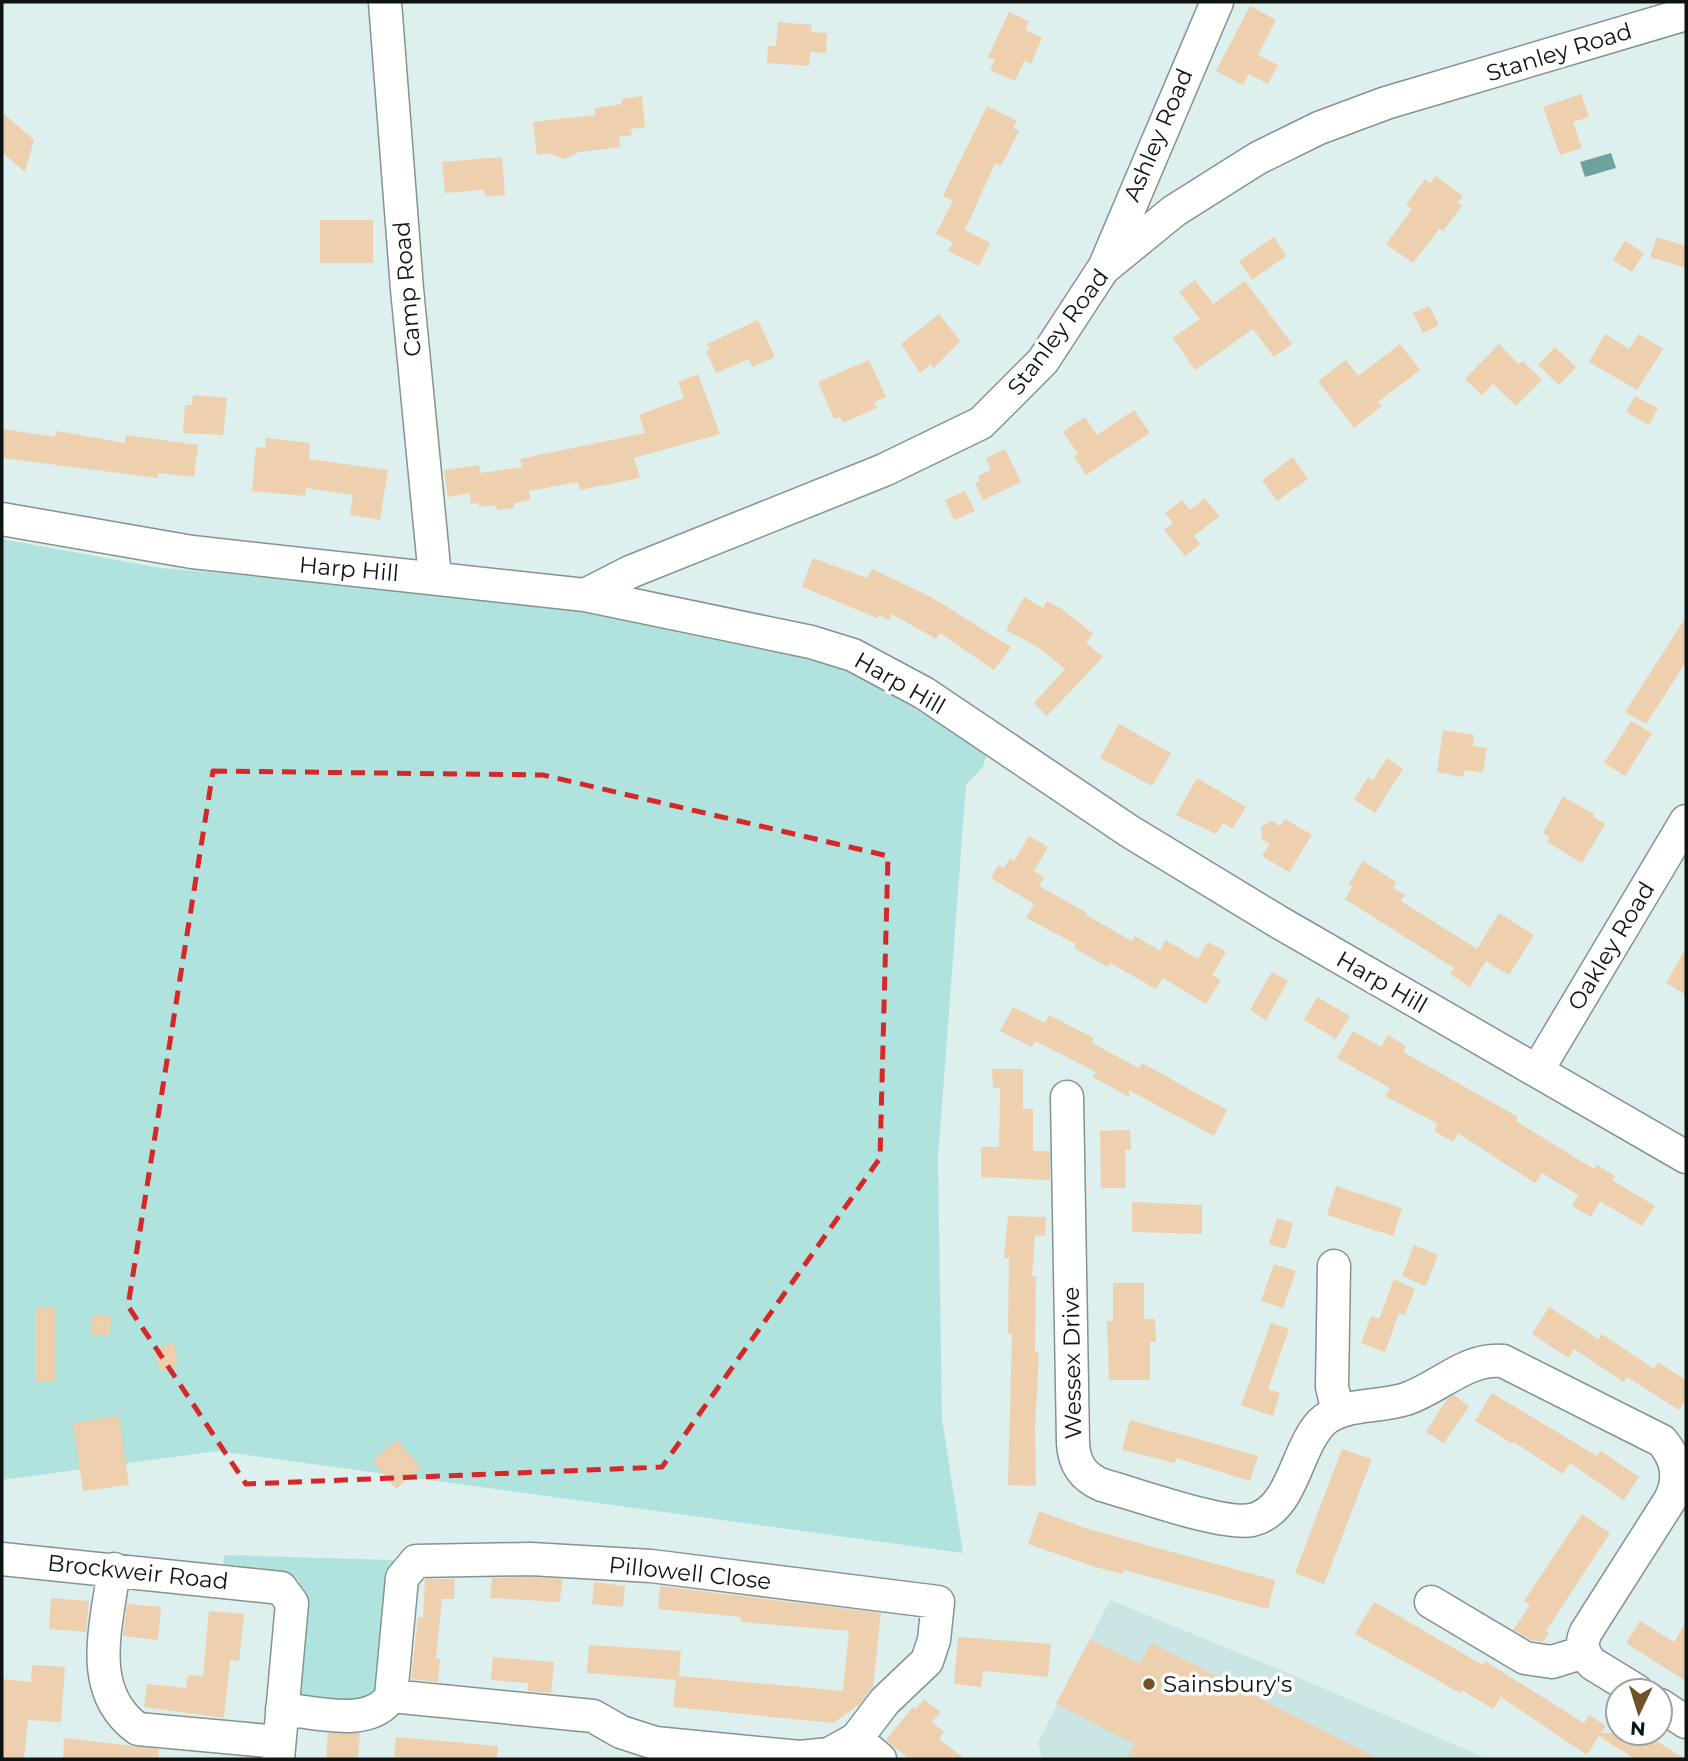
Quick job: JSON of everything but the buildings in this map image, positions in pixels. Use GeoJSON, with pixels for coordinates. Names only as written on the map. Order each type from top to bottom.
{"type":"FeatureCollection","features":[{"type":"Feature","properties":{"kind":"street","name":"Camp Road"},"geometry":{"type":"LineString","coordinates":[[385,2],[407,289],[435,577]]}},
{"type":"Feature","properties":{"kind":"street","name":"Ashley Road"},"geometry":{"type":"LineString","coordinates":[[1103,270],[1217,2]]}},
{"type":"Feature","properties":{"kind":"street","name":"Stanley Road"},"geometry":{"type":"LineString","coordinates":[[584,595],[630,572],[884,470],[981,423],[1043,360],[1103,270],[1165,218],[1258,158],[1319,128],[1386,103],[1686,14]]}},
{"type":"Feature","properties":{"kind":"street"},"geometry":{"type":"LineString","coordinates":[[1133,195],[1165,218]]}},
{"type":"Feature","properties":{"kind":"street","name":"Harp Hill"},"geometry":{"type":"LineString","coordinates":[[2,519],[192,552],[584,595],[811,642],[878,666],[924,693],[1129,831],[1276,921],[1686,1157]]}},
{"type":"Feature","properties":{"kind":"street","name":"Oakley Road"},"geometry":{"type":"LineString","coordinates":[[1537,1071],[1686,821]]}},
{"type":"Feature","properties":{"kind":"street","name":"Wessex Drive"},"geometry":{"type":"LineString","coordinates":[[1067,1097],[1073,1443],[1080,1469],[1102,1485],[1231,1520],[1254,1519],[1276,1506],[1315,1430],[1338,1412]]}},
{"type":"Feature","properties":{"kind":"street"},"geometry":{"type":"LineString","coordinates":[[1334,1266],[1332,1387],[1338,1412],[1410,1398],[1475,1363],[1492,1360],[1514,1365],[1662,1441],[1674,1460],[1674,1491],[1586,1632],[1582,1643],[1584,1653],[1593,1664],[1614,1677]]}},
{"type":"Feature","properties":{"kind":"street","name":"Brockweir Road"},"geometry":{"type":"LineString","coordinates":[[2,1559],[274,1585],[287,1593],[292,1603],[282,1709]]}},
{"type":"Feature","properties":{"kind":"street","name":"Pillowell Close"},"geometry":{"type":"LineString","coordinates":[[391,1696],[402,1578],[416,1561],[531,1559],[651,1566],[938,1602],[934,1640],[927,1661],[885,1702],[856,1739]]}},
{"type":"Feature","properties":{"kind":"street"},"geometry":{"type":"LineString","coordinates":[[114,1569],[102,1669],[111,1701],[138,1730],[278,1750],[282,1709],[363,1716],[379,1711],[391,1696],[593,1716],[620,1746],[655,1743],[800,1757],[829,1754],[856,1739],[880,1759]]}},
{"type":"Feature","properties":{"kind":"street"},"geometry":{"type":"LineString","coordinates":[[1431,1602],[1525,1658],[1552,1661],[1584,1653]]}},
{"type":"Feature","properties":{"kind":"highlighted area"},"geometry":{"type":"Polygon","coordinates":[[[213,771],[543,775],[888,856],[880,1158],[662,1467],[246,1484],[128,1306],[213,771]]]}},
{"type":"Feature","properties":{"kind":"shaded area"},"geometry":{"type":"Polygon","coordinates":[[[1611,153],[1616,168],[1585,177],[1580,162],[1611,153]]]}},
{"type":"Feature","properties":{"kind":"shaded area"},"geometry":{"type":"Polygon","coordinates":[[[2,539],[160,568],[424,590],[555,607],[847,667],[987,753],[983,767],[966,785],[938,1158],[942,1419],[963,1553],[218,1451],[2,1480],[2,539]]]}},
{"type":"Feature","properties":{"kind":"shaded area"},"geometry":{"type":"Polygon","coordinates":[[[224,1555],[393,1560],[382,1686],[370,1702],[304,1697],[297,1683],[299,1580],[223,1569],[224,1555]]]}},
{"type":"Feature","properties":{"kind":"shaded area"},"geometry":{"type":"Polygon","coordinates":[[[1110,1600],[1488,1759],[1042,1759],[1038,1743],[1110,1600]]]}},
{"type":"Feature","properties":{"kind":"place","name":"Sainsbury's"},"geometry":{"type":"Point","coordinates":[1149,1684]}}]}
